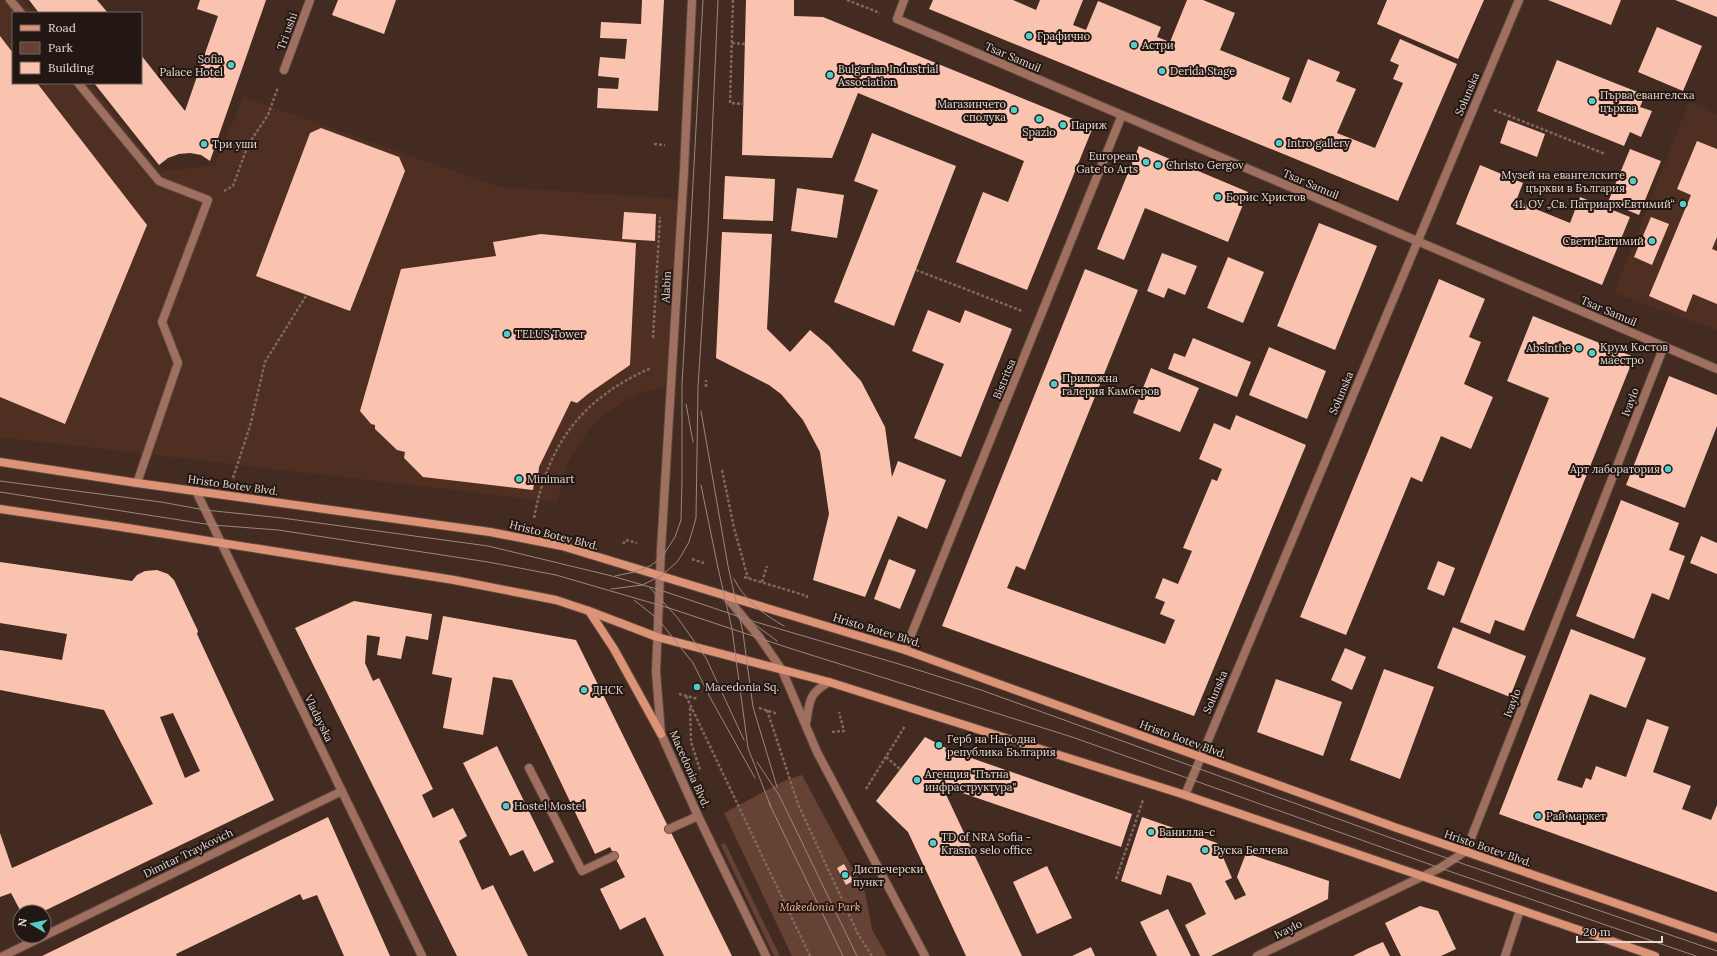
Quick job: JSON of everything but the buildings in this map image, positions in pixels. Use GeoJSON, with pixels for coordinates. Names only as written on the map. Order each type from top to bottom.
{"type":"FeatureCollection","features":[{"type":"Feature","properties":{"kind":"main road","name":"Hristo Botev Blvd."},"geometry":{"type":"LineString","coordinates":[[0,462],[137,483],[490,532],[562,546],[905,650],[1466,852],[1717,938]]}},
{"type":"Feature","properties":{"kind":"main road"},"geometry":{"type":"LineString","coordinates":[[0,509],[454,580],[556,600],[590,610],[657,637],[829,682],[1185,795],[1655,956]]}},
{"type":"Feature","properties":{"kind":"main road"},"geometry":{"type":"LineString","coordinates":[[590,610],[614,649],[661,734]]}},
{"type":"Feature","properties":{"kind":"street"},"geometry":{"type":"LineString","coordinates":[[10,0],[20,12]]}},
{"type":"Feature","properties":{"kind":"street","name":"Tri ushi"},"geometry":{"type":"LineString","coordinates":[[284,70],[310,0]]}},
{"type":"Feature","properties":{"kind":"street","name":"Alabin"},"geometry":{"type":"LineString","coordinates":[[661,576],[684,171],[692,0]]}},
{"type":"Feature","properties":{"kind":"street"},"geometry":{"type":"LineString","coordinates":[[897,19],[904,0]]}},
{"type":"Feature","properties":{"kind":"street","name":"Solunska"},"geometry":{"type":"LineString","coordinates":[[1185,795],[1519,0]]}},
{"type":"Feature","properties":{"kind":"street","name":"Tsar Samuil"},"geometry":{"type":"LineString","coordinates":[[897,19],[1717,369]]}},
{"type":"Feature","properties":{"kind":"street"},"geometry":{"type":"LineString","coordinates":[[79,84],[159,181],[208,200],[162,322],[178,363],[137,483]]}},
{"type":"Feature","properties":{"kind":"street","name":"Bistritsa"},"geometry":{"type":"LineString","coordinates":[[905,650],[1041,319],[1122,115]]}},
{"type":"Feature","properties":{"kind":"street","name":"Ivaylo"},"geometry":{"type":"LineString","coordinates":[[1257,956],[1422,876],[1466,852],[1664,346]]}},
{"type":"Feature","properties":{"kind":"street","name":"Vladayska"},"geometry":{"type":"LineString","coordinates":[[196,491],[422,956]]}},
{"type":"Feature","properties":{"kind":"street","name":"Macedonia Blvd."},"geometry":{"type":"LineString","coordinates":[[661,576],[656,672],[661,734],[698,816],[766,956]]}},
{"type":"Feature","properties":{"kind":"street"},"geometry":{"type":"LineString","coordinates":[[725,595],[760,638],[782,670],[806,723],[817,752],[925,956]]}},
{"type":"Feature","properties":{"kind":"street"},"geometry":{"type":"LineString","coordinates":[[806,723],[812,695],[818,688],[829,682]]}},
{"type":"Feature","properties":{"kind":"street"},"geometry":{"type":"LineString","coordinates":[[529,768],[582,871],[614,856]]}},
{"type":"Feature","properties":{"kind":"street","name":"Dimitar Traykovich"},"geometry":{"type":"LineString","coordinates":[[52,932],[342,791]]}},
{"type":"Feature","properties":{"kind":"street"},"geometry":{"type":"LineString","coordinates":[[669,829],[698,816]]}},
{"type":"Feature","properties":{"kind":"street"},"geometry":{"type":"LineString","coordinates":[[1505,956],[1520,910]]}},
{"type":"Feature","properties":{"kind":"street","name":"Dimitar Traykovich"},"geometry":{"type":"LineString","coordinates":[[3,956],[28,944]]}},
{"type":"Feature","properties":{"kind":"path"},"geometry":{"type":"LineString","coordinates":[[733,0],[730,103],[744,104]]}},
{"type":"Feature","properties":{"kind":"path"},"geometry":{"type":"LineString","coordinates":[[847,0],[897,19]]}},
{"type":"Feature","properties":{"kind":"path"},"geometry":{"type":"LineString","coordinates":[[732,43],[745,44]]}},
{"type":"Feature","properties":{"kind":"path"},"geometry":{"type":"LineString","coordinates":[[233,186],[248,145],[268,116],[284,70]]}},
{"type":"Feature","properties":{"kind":"path"},"geometry":{"type":"LineString","coordinates":[[1475,103],[1605,154]]}},
{"type":"Feature","properties":{"kind":"path"},"geometry":{"type":"LineString","coordinates":[[654,144],[665,145]]}},
{"type":"Feature","properties":{"kind":"path"},"geometry":{"type":"LineString","coordinates":[[653,338],[660,216]]}},
{"type":"Feature","properties":{"kind":"path"},"geometry":{"type":"LineString","coordinates":[[916,270],[1041,319]]}},
{"type":"Feature","properties":{"kind":"path"},"geometry":{"type":"LineString","coordinates":[[228,495],[250,426],[265,362],[306,296]]}},
{"type":"Feature","properties":{"kind":"path"},"geometry":{"type":"LineString","coordinates":[[534,518],[539,491],[548,465],[561,441],[578,419],[593,403],[611,389],[630,377],[651,368]]}},
{"type":"Feature","properties":{"kind":"path"},"geometry":{"type":"LineString","coordinates":[[706,380],[706,387]]}},
{"type":"Feature","properties":{"kind":"path"},"geometry":{"type":"LineString","coordinates":[[722,470],[734,528],[748,578]]}},
{"type":"Feature","properties":{"kind":"path"},"geometry":{"type":"LineString","coordinates":[[626,540],[637,543]]}},
{"type":"Feature","properties":{"kind":"path"},"geometry":{"type":"LineString","coordinates":[[692,559],[704,563]]}},
{"type":"Feature","properties":{"kind":"path"},"geometry":{"type":"LineString","coordinates":[[762,582],[767,566]]}},
{"type":"Feature","properties":{"kind":"path"},"geometry":{"type":"LineString","coordinates":[[744,577],[807,596]]}},
{"type":"Feature","properties":{"kind":"path"},"geometry":{"type":"LineString","coordinates":[[679,694],[698,699]]}},
{"type":"Feature","properties":{"kind":"path"},"geometry":{"type":"LineString","coordinates":[[686,696],[810,956]]}},
{"type":"Feature","properties":{"kind":"path"},"geometry":{"type":"LineString","coordinates":[[759,708],[778,714]]}},
{"type":"Feature","properties":{"kind":"path"},"geometry":{"type":"LineString","coordinates":[[767,710],[798,804],[858,934],[872,956]]}},
{"type":"Feature","properties":{"kind":"path"},"geometry":{"type":"LineString","coordinates":[[832,732],[844,731],[839,712]]}},
{"type":"Feature","properties":{"kind":"path"},"geometry":{"type":"LineString","coordinates":[[866,789],[905,726]]}},
{"type":"Feature","properties":{"kind":"path"},"geometry":{"type":"LineString","coordinates":[[886,757],[900,768]]}},
{"type":"Feature","properties":{"kind":"path"},"geometry":{"type":"LineString","coordinates":[[1116,879],[1143,800]]}},
{"type":"Feature","properties":{"kind":"shaded area"},"geometry":{"type":"Polygon","coordinates":[[[0,0],[23,0],[32,12],[12,12],[12,84],[90,84],[160,172],[215,165],[243,97],[499,187],[677,199],[666,386],[643,392],[621,403],[602,417],[585,435],[572,455],[565,470],[557,502],[0,437],[0,0]]]}},
{"type":"Feature","properties":{"kind":"shaded area","name":"41. ОУ „Св. Патриарх Евтимий“"},"geometry":{"type":"Polygon","coordinates":[[[1689,102],[1717,114],[1717,330],[1614,293],[1689,102]]]}},
{"type":"Feature","properties":{"kind":"green space","name":"Makedonia Park"},"geometry":{"type":"Polygon","coordinates":[[[802,775],[865,892],[872,929],[887,956],[792,956],[724,813],[784,781],[802,775]]]}},
{"type":"Feature","properties":{"kind":"green space"},"geometry":{"type":"Polygon","coordinates":[[[725,843],[780,956],[774,956],[721,845],[725,843]]]}},
{"type":"Feature","properties":{"kind":"tram line"},"geometry":{"type":"LineString","coordinates":[[615,576],[634,572],[650,566],[662,557],[675,537],[681,520],[682,385],[703,0]]}},
{"type":"Feature","properties":{"kind":"tram line"},"geometry":{"type":"LineString","coordinates":[[611,589],[642,585],[661,576],[677,562],[681,556],[689,542],[696,518],[698,387],[708,229],[718,0]]}},
{"type":"Feature","properties":{"kind":"tram line"},"geometry":{"type":"LineString","coordinates":[[686,404],[693,442]]}},
{"type":"Feature","properties":{"kind":"tram line"},"geometry":{"type":"LineString","coordinates":[[701,411],[728,566],[743,633],[753,707],[777,787]]}},
{"type":"Feature","properties":{"kind":"tram line"},"geometry":{"type":"LineString","coordinates":[[0,481],[161,502],[205,510],[282,518],[488,546],[612,576],[660,590],[749,620],[899,664],[981,690],[1452,860],[1717,951]]}},
{"type":"Feature","properties":{"kind":"tram line"},"geometry":{"type":"LineString","coordinates":[[701,485],[732,629],[748,748],[771,807]]}},
{"type":"Feature","properties":{"kind":"tram line"},"geometry":{"type":"LineString","coordinates":[[0,492],[212,525],[278,530],[488,562],[556,575],[669,608],[789,648],[1072,737],[1440,868],[1696,956]]}},
{"type":"Feature","properties":{"kind":"tram line"},"geometry":{"type":"LineString","coordinates":[[734,579],[738,587],[755,606],[784,626]]}},
{"type":"Feature","properties":{"kind":"tram line"},"geometry":{"type":"LineString","coordinates":[[650,588],[677,617],[706,658],[744,740]]}},
{"type":"Feature","properties":{"kind":"tram line"},"geometry":{"type":"LineString","coordinates":[[634,600],[658,619],[693,663],[712,701],[755,778]]}},
{"type":"Feature","properties":{"kind":"tram line"},"geometry":{"type":"LineString","coordinates":[[753,623],[777,641]]}},
{"type":"Feature","properties":{"kind":"tram line"},"geometry":{"type":"LineString","coordinates":[[757,762],[779,795],[857,956]]}},
{"type":"Feature","properties":{"kind":"tram line"},"geometry":{"type":"LineString","coordinates":[[769,803],[843,956]]}},
{"type":"Feature","properties":{"kind":"place","name":"Графично"},"geometry":{"type":"Point","coordinates":[1029,36]}},
{"type":"Feature","properties":{"kind":"place","name":"Астри"},"geometry":{"type":"Point","coordinates":[1134,45]}},
{"type":"Feature","properties":{"kind":"place","name":"Sofia Palace Hotel"},"geometry":{"type":"Point","coordinates":[231,65]}},
{"type":"Feature","properties":{"kind":"place","name":"Derida Stage"},"geometry":{"type":"Point","coordinates":[1162,71]}},
{"type":"Feature","properties":{"kind":"place","name":"Bulgarian Industrial Association"},"geometry":{"type":"Point","coordinates":[830,75]}},
{"type":"Feature","properties":{"kind":"place","name":"Първа евангелска църква"},"geometry":{"type":"Point","coordinates":[1592,101]}},
{"type":"Feature","properties":{"kind":"place","name":"Магазинчето сполука"},"geometry":{"type":"Point","coordinates":[1014,110]}},
{"type":"Feature","properties":{"kind":"place","name":"Spazio"},"geometry":{"type":"Point","coordinates":[1039,119]}},
{"type":"Feature","properties":{"kind":"place","name":"Париж"},"geometry":{"type":"Point","coordinates":[1063,125]}},
{"type":"Feature","properties":{"kind":"place","name":"Intro gallery"},"geometry":{"type":"Point","coordinates":[1279,143]}},
{"type":"Feature","properties":{"kind":"place","name":"Три уши"},"geometry":{"type":"Point","coordinates":[204,144]}},
{"type":"Feature","properties":{"kind":"place","name":"European Gate to Arts"},"geometry":{"type":"Point","coordinates":[1146,162]}},
{"type":"Feature","properties":{"kind":"place","name":"Christo Gergov"},"geometry":{"type":"Point","coordinates":[1158,165]}},
{"type":"Feature","properties":{"kind":"place","name":"Музей на евангелските църкви в България"},"geometry":{"type":"Point","coordinates":[1633,181]}},
{"type":"Feature","properties":{"kind":"place","name":"Борис Христов"},"geometry":{"type":"Point","coordinates":[1218,197]}},
{"type":"Feature","properties":{"kind":"place","name":"41. ОУ „Св. Патриарх Евтимий“"},"geometry":{"type":"Point","coordinates":[1683,204]}},
{"type":"Feature","properties":{"kind":"place","name":"Свети Евтимий"},"geometry":{"type":"Point","coordinates":[1652,241]}},
{"type":"Feature","properties":{"kind":"place","name":"TELUS Tower"},"geometry":{"type":"Point","coordinates":[507,334]}},
{"type":"Feature","properties":{"kind":"place","name":"Absinthe"},"geometry":{"type":"Point","coordinates":[1579,348]}},
{"type":"Feature","properties":{"kind":"place","name":"Крум Костов маестро"},"geometry":{"type":"Point","coordinates":[1592,353]}},
{"type":"Feature","properties":{"kind":"place","name":"Приложна галерия Камберов"},"geometry":{"type":"Point","coordinates":[1054,384]}},
{"type":"Feature","properties":{"kind":"place","name":"Арт лаборатория"},"geometry":{"type":"Point","coordinates":[1668,469]}},
{"type":"Feature","properties":{"kind":"place","name":"Minimart"},"geometry":{"type":"Point","coordinates":[519,479]}},
{"type":"Feature","properties":{"kind":"place","name":"Macedonia Sq."},"geometry":{"type":"Point","coordinates":[697,687]}},
{"type":"Feature","properties":{"kind":"place","name":"ДНСК"},"geometry":{"type":"Point","coordinates":[584,690]}},
{"type":"Feature","properties":{"kind":"place","name":"Герб на Народна република България"},"geometry":{"type":"Point","coordinates":[939,745]}},
{"type":"Feature","properties":{"kind":"place","name":"Агенция \"Пътна инфраструктура\""},"geometry":{"type":"Point","coordinates":[917,780]}},
{"type":"Feature","properties":{"kind":"place","name":"Hostel Mostel"},"geometry":{"type":"Point","coordinates":[506,806]}},
{"type":"Feature","properties":{"kind":"place","name":"Рай маркет"},"geometry":{"type":"Point","coordinates":[1538,816]}},
{"type":"Feature","properties":{"kind":"place","name":"Ванилла-с"},"geometry":{"type":"Point","coordinates":[1151,832]}},
{"type":"Feature","properties":{"kind":"place","name":"TD of NRA Sofia - Krasno selo office"},"geometry":{"type":"Point","coordinates":[933,843]}},
{"type":"Feature","properties":{"kind":"place","name":"Руска Белчева"},"geometry":{"type":"Point","coordinates":[1205,850]}},
{"type":"Feature","properties":{"kind":"place","name":"Диспечерски пункт"},"geometry":{"type":"Point","coordinates":[845,875]}}]}
